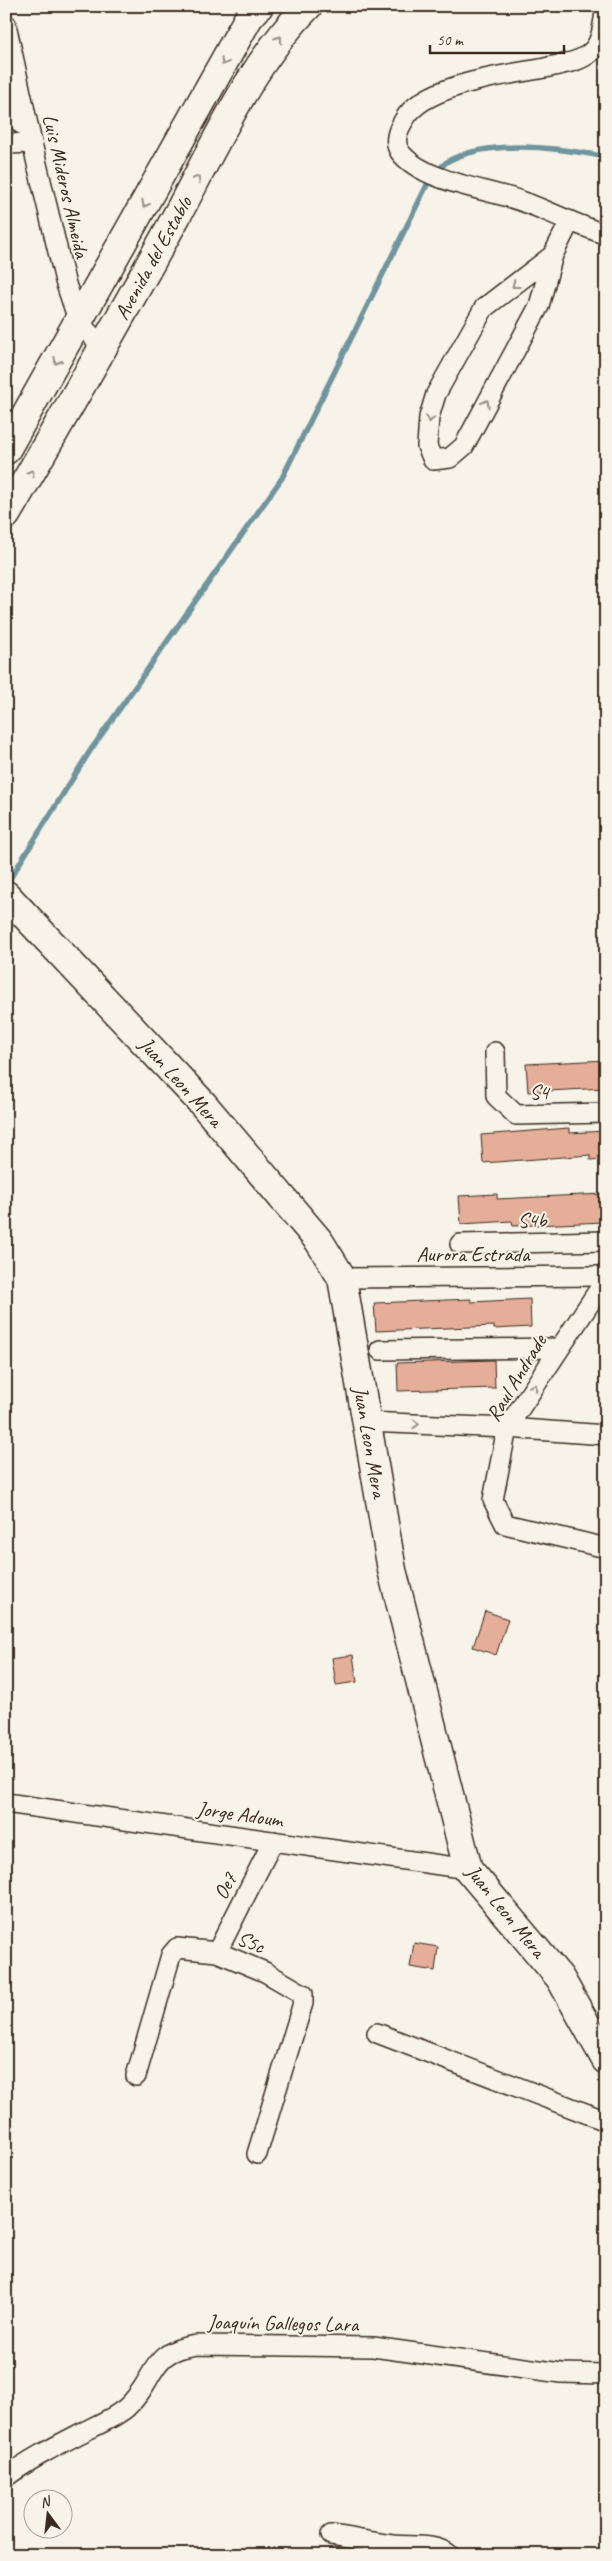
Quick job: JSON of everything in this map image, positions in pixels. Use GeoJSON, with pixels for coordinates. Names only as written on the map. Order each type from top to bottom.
{"type":"FeatureCollection","features":[{"type":"Feature","properties":{"kind":"street","name":"Avenida del Establo"},"geometry":{"type":"LineString","coordinates":[[6,450],[79,323],[249,17],[259,6]]}},
{"type":"Feature","properties":{"kind":"street","name":"Avenida del Establo"},"geometry":{"type":"LineString","coordinates":[[6,515],[104,348],[254,76],[288,26],[308,6]]}},
{"type":"Feature","properties":{"kind":"street"},"geometry":{"type":"LineString","coordinates":[[606,6],[600,40],[592,52],[580,58],[435,94],[408,112],[396,135],[399,150],[411,163],[447,180],[517,200],[606,235]]}},
{"type":"Feature","properties":{"kind":"street","name":"Luis Mideros Almeida"},"geometry":{"type":"LineString","coordinates":[[6,24],[65,280],[79,323],[104,348]]}},
{"type":"Feature","properties":{"kind":"street"},"geometry":{"type":"LineString","coordinates":[[6,97],[32,143],[6,144]]}},
{"type":"Feature","properties":{"kind":"street"},"geometry":{"type":"LineString","coordinates":[[553,255],[484,308],[436,394],[429,418],[427,446],[433,460],[450,458],[464,446],[539,306],[553,255],[570,221]]}},
{"type":"Feature","properties":{"kind":"street","name":"Juan Leon Mera"},"geometry":{"type":"LineString","coordinates":[[6,895],[203,1104],[320,1241],[342,1278],[392,1570],[468,1869],[560,1978],[606,2060]]}},
{"type":"Feature","properties":{"kind":"street","name":"S4"},"geometry":{"type":"LineString","coordinates":[[495,1052],[496,1096],[516,1115],[606,1113]]}},
{"type":"Feature","properties":{"kind":"street","name":"S4b"},"geometry":{"type":"LineString","coordinates":[[460,1244],[606,1241]]}},
{"type":"Feature","properties":{"kind":"street","name":"Aurora Estrada"},"geometry":{"type":"LineString","coordinates":[[342,1278],[606,1278]]}},
{"type":"Feature","properties":{"kind":"street","name":"Raul Andrade"},"geometry":{"type":"LineString","coordinates":[[606,1278],[507,1428],[493,1500],[504,1524],[606,1548]]}},
{"type":"Feature","properties":{"kind":"street"},"geometry":{"type":"LineString","coordinates":[[380,1350],[559,1348]]}},
{"type":"Feature","properties":{"kind":"street"},"geometry":{"type":"LineString","coordinates":[[367,1422],[507,1428],[606,1435]]}},
{"type":"Feature","properties":{"kind":"street","name":"Jorge Adoum"},"geometry":{"type":"LineString","coordinates":[[6,1803],[468,1869]]}},
{"type":"Feature","properties":{"kind":"street","name":"Oe7"},"geometry":{"type":"LineString","coordinates":[[216,1952],[274,1841]]}},
{"type":"Feature","properties":{"kind":"street","name":"S5c"},"geometry":{"type":"LineString","coordinates":[[136,2076],[171,1955],[177,1948],[216,1952],[265,1972],[303,1994],[303,2003],[257,2154]]}},
{"type":"Feature","properties":{"kind":"street"},"geometry":{"type":"LineString","coordinates":[[377,2033],[606,2121]]}},
{"type":"Feature","properties":{"kind":"street","name":"Joaquín Gallegos Lara"},"geometry":{"type":"LineString","coordinates":[[6,2477],[43,2452],[124,2410],[137,2397],[160,2360],[168,2352],[180,2347],[197,2345],[373,2347],[561,2373],[606,2374]]}},
{"type":"Feature","properties":{"kind":"street"},"geometry":{"type":"LineString","coordinates":[[331,2535],[393,2545],[433,2547],[444,2550],[450,2555]]}},
{"type":"Feature","properties":{"kind":"building"},"geometry":{"type":"Polygon","coordinates":[[[606,1060],[606,1088],[528,1092],[526,1064],[606,1060]]]}},
{"type":"Feature","properties":{"kind":"building"},"geometry":{"type":"Polygon","coordinates":[[[569,1128],[569,1133],[606,1131],[606,1159],[590,1160],[590,1155],[483,1163],[481,1135],[569,1128]]]}},
{"type":"Feature","properties":{"kind":"building"},"geometry":{"type":"Polygon","coordinates":[[[497,1194],[497,1199],[603,1194],[604,1222],[513,1226],[512,1221],[461,1224],[459,1196],[497,1194]]]}},
{"type":"Feature","properties":{"kind":"building"},"geometry":{"type":"Polygon","coordinates":[[[471,1299],[471,1302],[530,1299],[531,1327],[494,1329],[494,1326],[376,1331],[374,1303],[471,1299]]]}},
{"type":"Feature","properties":{"kind":"building"},"geometry":{"type":"Polygon","coordinates":[[[494,1360],[495,1388],[398,1391],[397,1363],[494,1360]]]}},
{"type":"Feature","properties":{"kind":"building"},"geometry":{"type":"Polygon","coordinates":[[[485,1611],[508,1619],[496,1655],[473,1647],[485,1611]]]}},
{"type":"Feature","properties":{"kind":"building"},"geometry":{"type":"Polygon","coordinates":[[[353,1655],[357,1682],[336,1685],[332,1658],[353,1655]]]}},
{"type":"Feature","properties":{"kind":"building"},"geometry":{"type":"Polygon","coordinates":[[[414,1943],[438,1947],[435,1971],[410,1967],[414,1943]]]}},
{"type":"Feature","properties":{"kind":"waterway"},"geometry":{"type":"LineString","coordinates":[[6,885],[90,751],[282,478],[427,185],[437,171],[450,160],[467,153],[506,147],[548,148],[606,157]]}}]}
